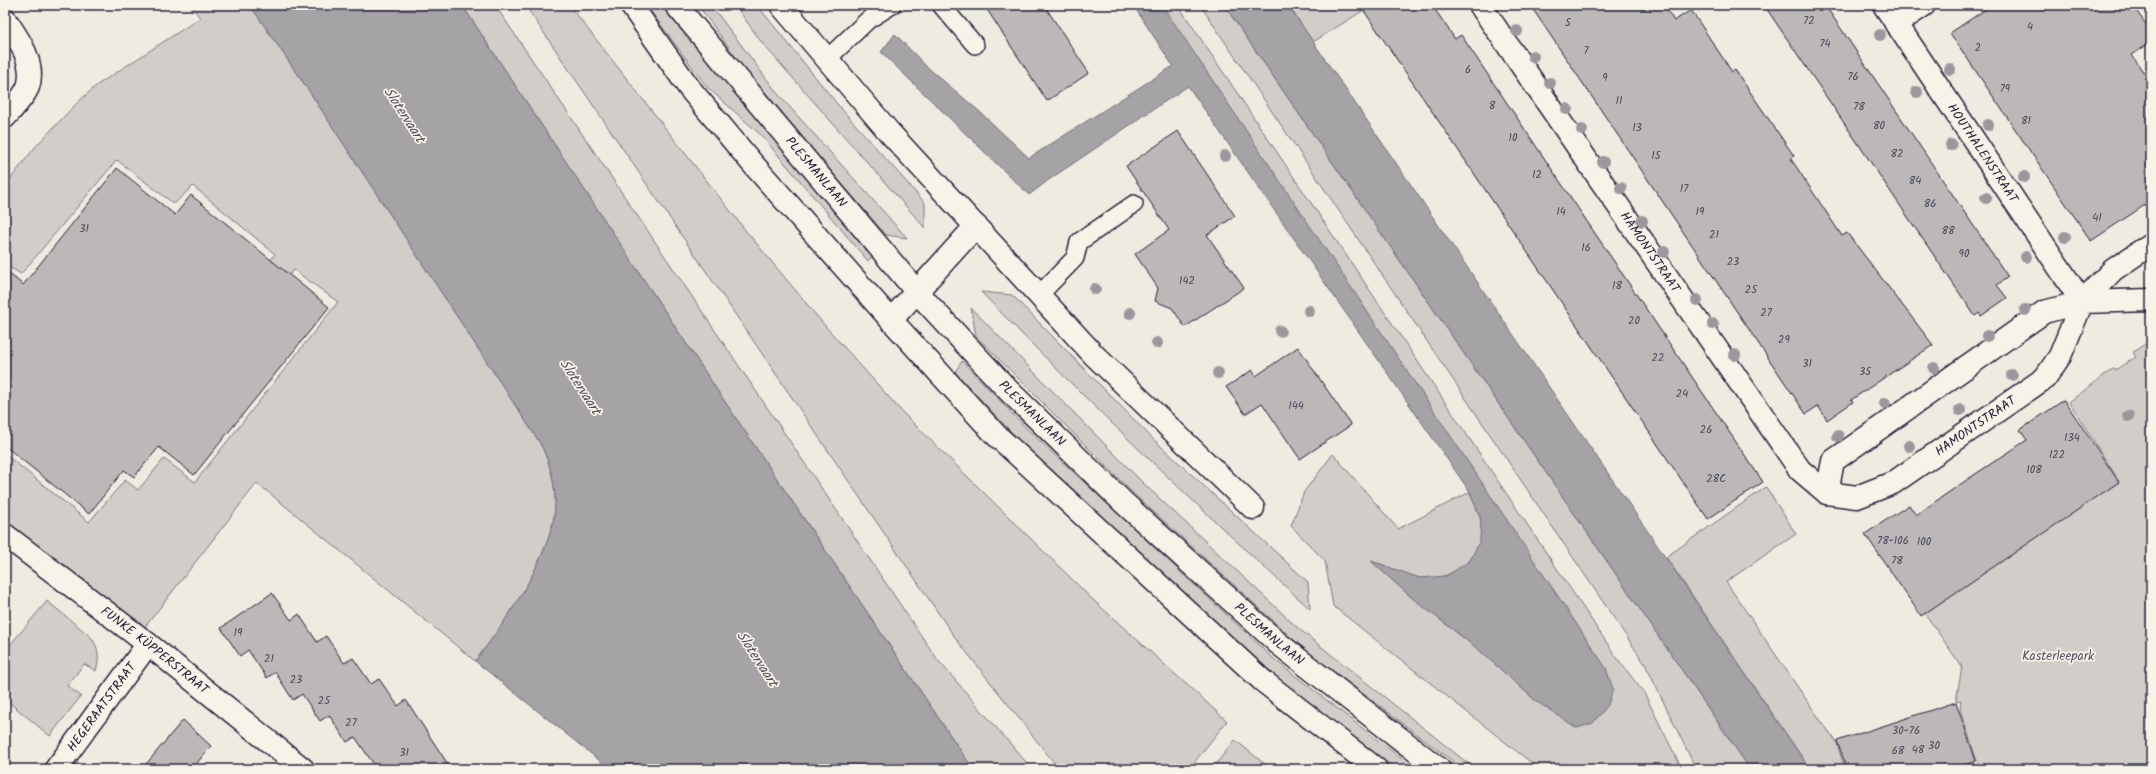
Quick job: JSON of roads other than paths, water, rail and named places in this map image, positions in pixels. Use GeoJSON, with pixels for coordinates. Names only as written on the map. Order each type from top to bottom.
{"type":"FeatureCollection","features":[{"type":"Feature","properties":{"kind":"street"},"geometry":{"type":"LineString","coordinates":[[631,5],[690,88],[724,129],[891,320],[995,434],[1263,681],[1376,769]]}},
{"type":"Feature","properties":{"kind":"street","name":"PLESMANLAAN"},"geometry":{"type":"LineString","coordinates":[[676,5],[916,291],[1009,391],[1124,503],[1279,644],[1439,769]]}},
{"type":"Feature","properties":{"kind":"street"},"geometry":{"type":"LineString","coordinates":[[781,5],[826,60],[1094,355],[1253,508]]}},
{"type":"Feature","properties":{"kind":"street","name":"HAMONTSTRAAT"},"geometry":{"type":"LineString","coordinates":[[1480,5],[1800,470],[1827,493],[1857,497],[1893,483],[2045,378],[2060,356],[2082,302],[2113,270],[2151,244]]}},
{"type":"Feature","properties":{"kind":"street","name":"HOUTHALENSTRAAT"},"geometry":{"type":"LineString","coordinates":[[1884,5],[2082,302]]}},
{"type":"Feature","properties":{"kind":"street"},"geometry":{"type":"LineString","coordinates":[[1896,24],[1924,5]]}},
{"type":"Feature","properties":{"kind":"street"},"geometry":{"type":"LineString","coordinates":[[5,19],[17,37],[30,64],[28,88],[5,117]]}},
{"type":"Feature","properties":{"kind":"street"},"geometry":{"type":"LineString","coordinates":[[891,320],[976,226]]}},
{"type":"Feature","properties":{"kind":"street"},"geometry":{"type":"LineString","coordinates":[[1827,493],[1833,462],[2044,312],[2082,302],[2151,300]]}},
{"type":"Feature","properties":{"kind":"street","name":"FUNKE KÜPPERSTRAAT"},"geometry":{"type":"LineString","coordinates":[[5,535],[148,644],[303,769]]}},
{"type":"Feature","properties":{"kind":"street","name":"HEGERAATSTRAAT"},"geometry":{"type":"LineString","coordinates":[[56,769],[148,644]]}},
{"type":"Feature","properties":{"kind":"lane"},"geometry":{"type":"LineString","coordinates":[[826,60],[868,20],[892,5]]}},
{"type":"Feature","properties":{"kind":"lane"},"geometry":{"type":"LineString","coordinates":[[941,5],[975,45]]}},
{"type":"Feature","properties":{"kind":"lane"},"geometry":{"type":"LineString","coordinates":[[1039,295],[1075,258],[1080,242],[1134,204]]}},
{"type":"Feature","properties":{"kind":"water","name":"Slotervaart"},"geometry":{"type":"Polygon","coordinates":[[[250,5],[462,5],[719,393],[973,769],[610,769],[475,661],[499,629],[522,593],[533,574],[549,535],[554,517],[555,498],[553,478],[547,460],[540,443],[309,91],[250,5]]]}},
{"type":"Feature","properties":{"kind":"water"},"geometry":{"type":"Polygon","coordinates":[[[1133,5],[1162,5],[1606,668],[1613,689],[1608,705],[1593,723],[1577,728],[1536,701],[1479,650],[1411,597],[1371,561],[1420,578],[1446,576],[1470,561],[1480,540],[1481,520],[1470,492],[1188,86],[1050,179],[1029,195],[881,52],[895,34],[926,66],[979,111],[1029,158],[1173,66],[1133,5]]]}},
{"type":"Feature","properties":{"kind":"water"},"geometry":{"type":"Polygon","coordinates":[[[1224,5],[1288,5],[1810,769],[1750,769],[1224,5]]]}},
{"type":"Feature","properties":{"kind":"park label","name":"Kasterleepark"},"geometry":{"type":"Point","coordinates":[2058,656]}}]}
